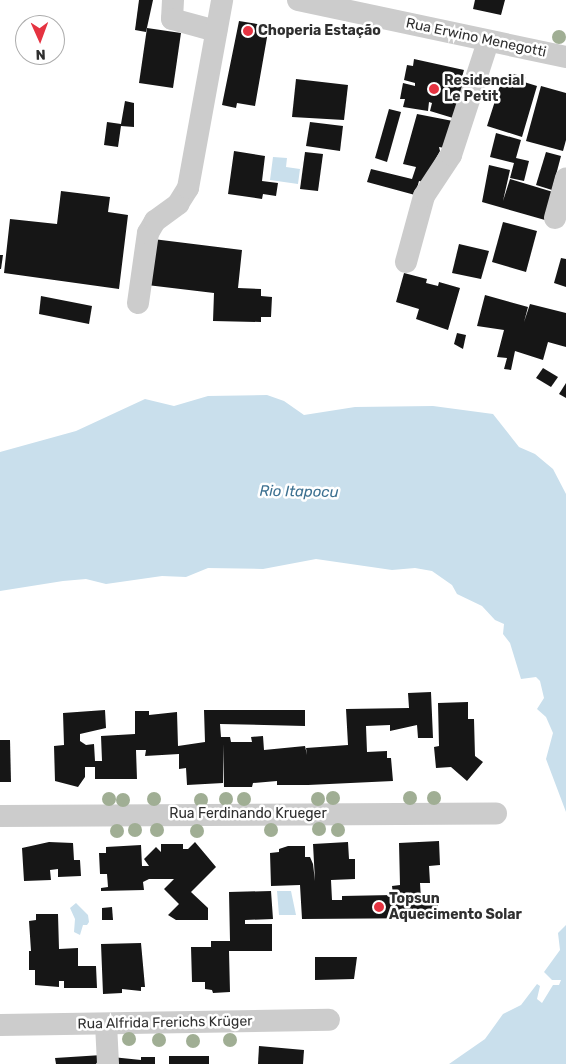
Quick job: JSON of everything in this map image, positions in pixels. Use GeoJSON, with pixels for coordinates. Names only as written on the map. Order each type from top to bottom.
{"type":"FeatureCollection","features":[{"type":"Feature","properties":{"kind":"street"},"geometry":{"type":"LineString","coordinates":[[173,0],[172,19],[216,31]]}},
{"type":"Feature","properties":{"kind":"street"},"geometry":{"type":"LineString","coordinates":[[138,303],[148,233],[155,221],[178,204],[188,188],[222,0]]}},
{"type":"Feature","properties":{"kind":"street","name":"Rua Erwino Menegotti"},"geometry":{"type":"LineString","coordinates":[[298,0],[488,42],[566,57]]}},
{"type":"Feature","properties":{"kind":"street"},"geometry":{"type":"LineString","coordinates":[[406,262],[424,196],[451,155],[488,42]]}},
{"type":"Feature","properties":{"kind":"street"},"geometry":{"type":"LineString","coordinates":[[555,218],[566,178]]}},
{"type":"Feature","properties":{"kind":"street","name":"Rua Ferdinando Krueger"},"geometry":{"type":"LineString","coordinates":[[0,816],[496,813]]}},
{"type":"Feature","properties":{"kind":"street","name":"Rua Alfrida Frerichs Krüger"},"geometry":{"type":"LineString","coordinates":[[0,1025],[329,1020]]}},
{"type":"Feature","properties":{"kind":"street"},"geometry":{"type":"LineString","coordinates":[[106,1024],[108,1064]]}},
{"type":"Feature","properties":{"kind":"water"},"geometry":{"type":"Polygon","coordinates":[[[273,157],[287,158],[286,167],[300,169],[298,184],[270,180],[273,157]]]}},
{"type":"Feature","properties":{"kind":"water","name":"Rio Itapocu"},"geometry":{"type":"Polygon","coordinates":[[[267,395],[284,401],[304,415],[355,407],[433,406],[493,414],[519,447],[535,454],[553,469],[566,494],[566,812],[546,759],[553,733],[546,717],[537,709],[544,698],[540,681],[536,677],[521,679],[510,643],[503,634],[504,624],[495,620],[482,606],[457,594],[452,585],[432,571],[415,568],[392,570],[316,559],[263,569],[208,568],[186,577],[162,576],[106,584],[86,579],[0,591],[0,452],[76,431],[145,399],[174,406],[208,396],[267,395]]]}},
{"type":"Feature","properties":{"kind":"water"},"geometry":{"type":"Polygon","coordinates":[[[277,891],[291,891],[296,915],[279,915],[277,891]]]}},
{"type":"Feature","properties":{"kind":"water"},"geometry":{"type":"Polygon","coordinates":[[[76,903],[88,915],[89,922],[87,925],[83,925],[80,935],[74,932],[75,919],[70,908],[76,903]]]}},
{"type":"Feature","properties":{"kind":"water"},"geometry":{"type":"Polygon","coordinates":[[[566,925],[566,1064],[449,1064],[485,1039],[503,1014],[521,1005],[537,984],[540,986],[537,999],[542,1003],[553,985],[559,985],[561,980],[552,980],[544,972],[560,950],[558,933],[566,925]]]}},
{"type":"Feature","properties":{"kind":"building"},"geometry":{"type":"Polygon","coordinates":[[[139,0],[153,0],[146,32],[135,30],[139,0]]]}},
{"type":"Feature","properties":{"kind":"building"},"geometry":{"type":"Polygon","coordinates":[[[475,0],[505,0],[501,15],[473,9],[475,0]]]}},
{"type":"Feature","properties":{"kind":"building"},"geometry":{"type":"Polygon","coordinates":[[[239,21],[269,26],[255,106],[237,103],[236,108],[222,105],[239,21]]]}},
{"type":"Feature","properties":{"kind":"building"},"geometry":{"type":"Polygon","coordinates":[[[147,28],[181,33],[173,88],[139,83],[147,28]]]}},
{"type":"Feature","properties":{"kind":"building","name":"Residencial Le Petit"},"geometry":{"type":"Polygon","coordinates":[[[414,59],[464,70],[462,77],[468,78],[465,94],[454,91],[454,95],[465,97],[453,118],[430,111],[432,103],[429,102],[428,111],[403,107],[405,99],[400,99],[403,83],[415,86],[415,83],[404,80],[407,65],[413,66],[414,59]]]}},
{"type":"Feature","properties":{"kind":"building"},"geometry":{"type":"Polygon","coordinates":[[[509,73],[526,77],[524,82],[537,86],[522,137],[487,126],[503,76],[508,77],[509,73]]]}},
{"type":"Feature","properties":{"kind":"building"},"geometry":{"type":"Polygon","coordinates":[[[296,79],[348,85],[344,120],[292,117],[296,79]]]}},
{"type":"Feature","properties":{"kind":"building"},"geometry":{"type":"Polygon","coordinates":[[[541,86],[566,93],[566,140],[563,151],[526,141],[541,86]]]}},
{"type":"Feature","properties":{"kind":"building"},"geometry":{"type":"Polygon","coordinates":[[[125,101],[134,103],[134,127],[121,126],[118,147],[104,145],[107,122],[121,124],[125,101]]]}},
{"type":"Feature","properties":{"kind":"building"},"geometry":{"type":"Polygon","coordinates":[[[389,109],[401,112],[387,162],[375,158],[389,109]]]}},
{"type":"Feature","properties":{"kind":"building"},"geometry":{"type":"Polygon","coordinates":[[[417,114],[458,122],[450,149],[439,147],[440,151],[423,182],[419,181],[415,195],[367,182],[371,169],[412,179],[416,167],[403,164],[417,114]]]}},
{"type":"Feature","properties":{"kind":"building"},"geometry":{"type":"Polygon","coordinates":[[[310,122],[343,126],[340,151],[306,146],[310,122]]]}},
{"type":"Feature","properties":{"kind":"building"},"geometry":{"type":"Polygon","coordinates":[[[496,133],[521,140],[516,158],[529,161],[524,181],[510,178],[514,163],[490,157],[496,133]]]}},
{"type":"Feature","properties":{"kind":"building"},"geometry":{"type":"Polygon","coordinates":[[[234,151],[265,156],[262,181],[278,183],[276,196],[263,194],[262,199],[228,194],[234,151]]]}},
{"type":"Feature","properties":{"kind":"building"},"geometry":{"type":"Polygon","coordinates":[[[305,152],[323,154],[318,191],[300,189],[305,152]]]}},
{"type":"Feature","properties":{"kind":"building"},"geometry":{"type":"Polygon","coordinates":[[[546,152],[561,156],[552,190],[536,185],[546,152]]]}},
{"type":"Feature","properties":{"kind":"building"},"geometry":{"type":"Polygon","coordinates":[[[489,165],[510,170],[503,201],[510,179],[553,192],[545,220],[482,202],[489,165]]]}},
{"type":"Feature","properties":{"kind":"building"},"geometry":{"type":"Polygon","coordinates":[[[61,191],[110,197],[108,212],[128,215],[119,289],[4,273],[10,219],[57,224],[61,191]]]}},
{"type":"Feature","properties":{"kind":"building"},"geometry":{"type":"Polygon","coordinates":[[[503,222],[537,231],[526,272],[492,262],[503,222]]]}},
{"type":"Feature","properties":{"kind":"building"},"geometry":{"type":"Polygon","coordinates":[[[153,239],[242,250],[238,288],[261,289],[261,296],[272,297],[271,317],[261,317],[261,322],[213,321],[214,293],[147,285],[153,239]]]}},
{"type":"Feature","properties":{"kind":"building"},"geometry":{"type":"Polygon","coordinates":[[[459,244],[489,251],[481,279],[452,273],[459,244]]]}},
{"type":"Feature","properties":{"kind":"building"},"geometry":{"type":"Polygon","coordinates":[[[0,255],[3,255],[1,269],[0,269],[0,255]]]}},
{"type":"Feature","properties":{"kind":"building"},"geometry":{"type":"Polygon","coordinates":[[[561,258],[566,259],[566,287],[554,283],[561,258]]]}},
{"type":"Feature","properties":{"kind":"building"},"geometry":{"type":"Polygon","coordinates":[[[404,273],[427,279],[426,283],[438,286],[439,282],[460,288],[448,330],[416,319],[419,309],[396,302],[404,273]]]}},
{"type":"Feature","properties":{"kind":"building"},"geometry":{"type":"Polygon","coordinates":[[[485,295],[528,307],[524,322],[530,304],[566,313],[566,347],[548,342],[543,360],[515,351],[511,370],[504,369],[507,358],[497,357],[504,330],[477,326],[485,295]]]}},
{"type":"Feature","properties":{"kind":"building"},"geometry":{"type":"Polygon","coordinates":[[[41,296],[92,306],[89,324],[39,314],[41,296]]]}},
{"type":"Feature","properties":{"kind":"building"},"geometry":{"type":"Polygon","coordinates":[[[457,333],[466,335],[463,349],[454,344],[457,333]]]}},
{"type":"Feature","properties":{"kind":"building"},"geometry":{"type":"Polygon","coordinates":[[[543,368],[558,377],[551,387],[536,378],[543,368]]]}},
{"type":"Feature","properties":{"kind":"building"},"geometry":{"type":"Polygon","coordinates":[[[566,383],[566,398],[559,394],[566,383]]]}},
{"type":"Feature","properties":{"kind":"building"},"geometry":{"type":"Polygon","coordinates":[[[431,692],[433,738],[418,738],[417,725],[390,731],[390,725],[366,726],[367,752],[387,751],[387,758],[391,758],[393,781],[277,785],[277,781],[253,783],[252,787],[224,787],[223,744],[223,783],[187,785],[186,768],[179,769],[179,754],[145,756],[146,750],[136,750],[137,779],[95,779],[95,767],[85,767],[85,777],[78,787],[55,781],[54,746],[64,745],[63,713],[105,710],[106,728],[80,734],[80,741],[86,745],[94,744],[95,761],[102,761],[101,736],[135,734],[135,711],[149,711],[149,715],[177,712],[178,746],[205,742],[204,710],[305,710],[305,726],[220,724],[221,737],[230,737],[231,742],[252,742],[251,737],[263,736],[264,750],[305,746],[307,755],[306,748],[348,745],[346,709],[409,708],[408,693],[431,692]]]}},
{"type":"Feature","properties":{"kind":"building"},"geometry":{"type":"Polygon","coordinates":[[[468,702],[468,719],[474,719],[475,756],[483,762],[467,781],[451,767],[436,768],[434,747],[439,746],[438,703],[468,702]]]}},
{"type":"Feature","properties":{"kind":"building"},"geometry":{"type":"Polygon","coordinates":[[[0,740],[10,740],[11,782],[0,782],[0,740]]]}},
{"type":"Feature","properties":{"kind":"building"},"geometry":{"type":"Polygon","coordinates":[[[439,841],[440,865],[429,866],[430,883],[420,883],[421,899],[438,898],[438,918],[302,919],[300,885],[271,886],[270,853],[279,852],[279,849],[288,846],[305,846],[305,857],[310,857],[313,864],[315,881],[313,844],[348,842],[349,859],[355,859],[355,879],[331,880],[332,900],[342,900],[342,896],[393,895],[392,886],[400,885],[399,843],[439,841]]]}},
{"type":"Feature","properties":{"kind":"building"},"geometry":{"type":"Polygon","coordinates":[[[49,842],[73,843],[74,860],[80,860],[81,876],[58,877],[58,869],[50,870],[51,880],[24,881],[22,848],[49,842]]]}},
{"type":"Feature","properties":{"kind":"building"},"geometry":{"type":"Polygon","coordinates":[[[195,842],[216,867],[191,892],[208,908],[208,920],[176,920],[168,915],[179,904],[164,889],[174,879],[149,879],[143,882],[144,890],[101,891],[101,888],[108,887],[107,874],[100,874],[99,853],[106,853],[106,847],[141,845],[142,866],[149,866],[144,859],[156,847],[161,852],[161,844],[183,844],[183,849],[188,849],[195,842]]]}},
{"type":"Feature","properties":{"kind":"building"},"geometry":{"type":"Polygon","coordinates":[[[271,891],[273,919],[245,920],[245,924],[272,924],[272,951],[229,951],[230,992],[213,993],[212,990],[205,989],[205,982],[192,982],[191,947],[211,947],[211,941],[230,941],[229,892],[271,891]]]}},
{"type":"Feature","properties":{"kind":"building"},"geometry":{"type":"Polygon","coordinates":[[[112,907],[113,920],[102,920],[102,908],[112,907]]]}},
{"type":"Feature","properties":{"kind":"building"},"geometry":{"type":"Polygon","coordinates":[[[36,914],[58,914],[59,949],[78,948],[78,966],[96,966],[97,988],[64,988],[64,981],[59,981],[59,987],[35,985],[35,970],[29,970],[29,951],[31,951],[29,921],[36,920],[36,914]]]}},
{"type":"Feature","properties":{"kind":"building"},"geometry":{"type":"Polygon","coordinates":[[[141,943],[145,987],[141,987],[141,991],[122,989],[122,993],[103,994],[101,944],[141,943]]]}},
{"type":"Feature","properties":{"kind":"building"},"geometry":{"type":"Polygon","coordinates":[[[315,957],[357,957],[354,979],[315,980],[315,957]]]}},
{"type":"Feature","properties":{"kind":"building"},"geometry":{"type":"Polygon","coordinates":[[[259,1046],[304,1050],[303,1064],[258,1064],[259,1046]]]}},
{"type":"Feature","properties":{"kind":"building"},"geometry":{"type":"Polygon","coordinates":[[[102,1055],[96,1064],[56,1064],[55,1058],[102,1055]]]}},
{"type":"Feature","properties":{"kind":"building"},"geometry":{"type":"Polygon","coordinates":[[[169,1056],[209,1056],[209,1064],[169,1064],[169,1056]]]}},
{"type":"Feature","properties":{"kind":"building"},"geometry":{"type":"Polygon","coordinates":[[[112,1057],[141,1060],[141,1057],[155,1057],[155,1064],[112,1064],[112,1057]]]}},
{"type":"Feature","properties":{"kind":"place","name":"Choperia Estação"},"geometry":{"type":"Point","coordinates":[248,31]}},
{"type":"Feature","properties":{"kind":"place","name":"Residencial Le Petit"},"geometry":{"type":"Point","coordinates":[434,89]}},
{"type":"Feature","properties":{"kind":"place","name":"Topsun Aquecimento Solar"},"geometry":{"type":"Point","coordinates":[379,907]}}]}
